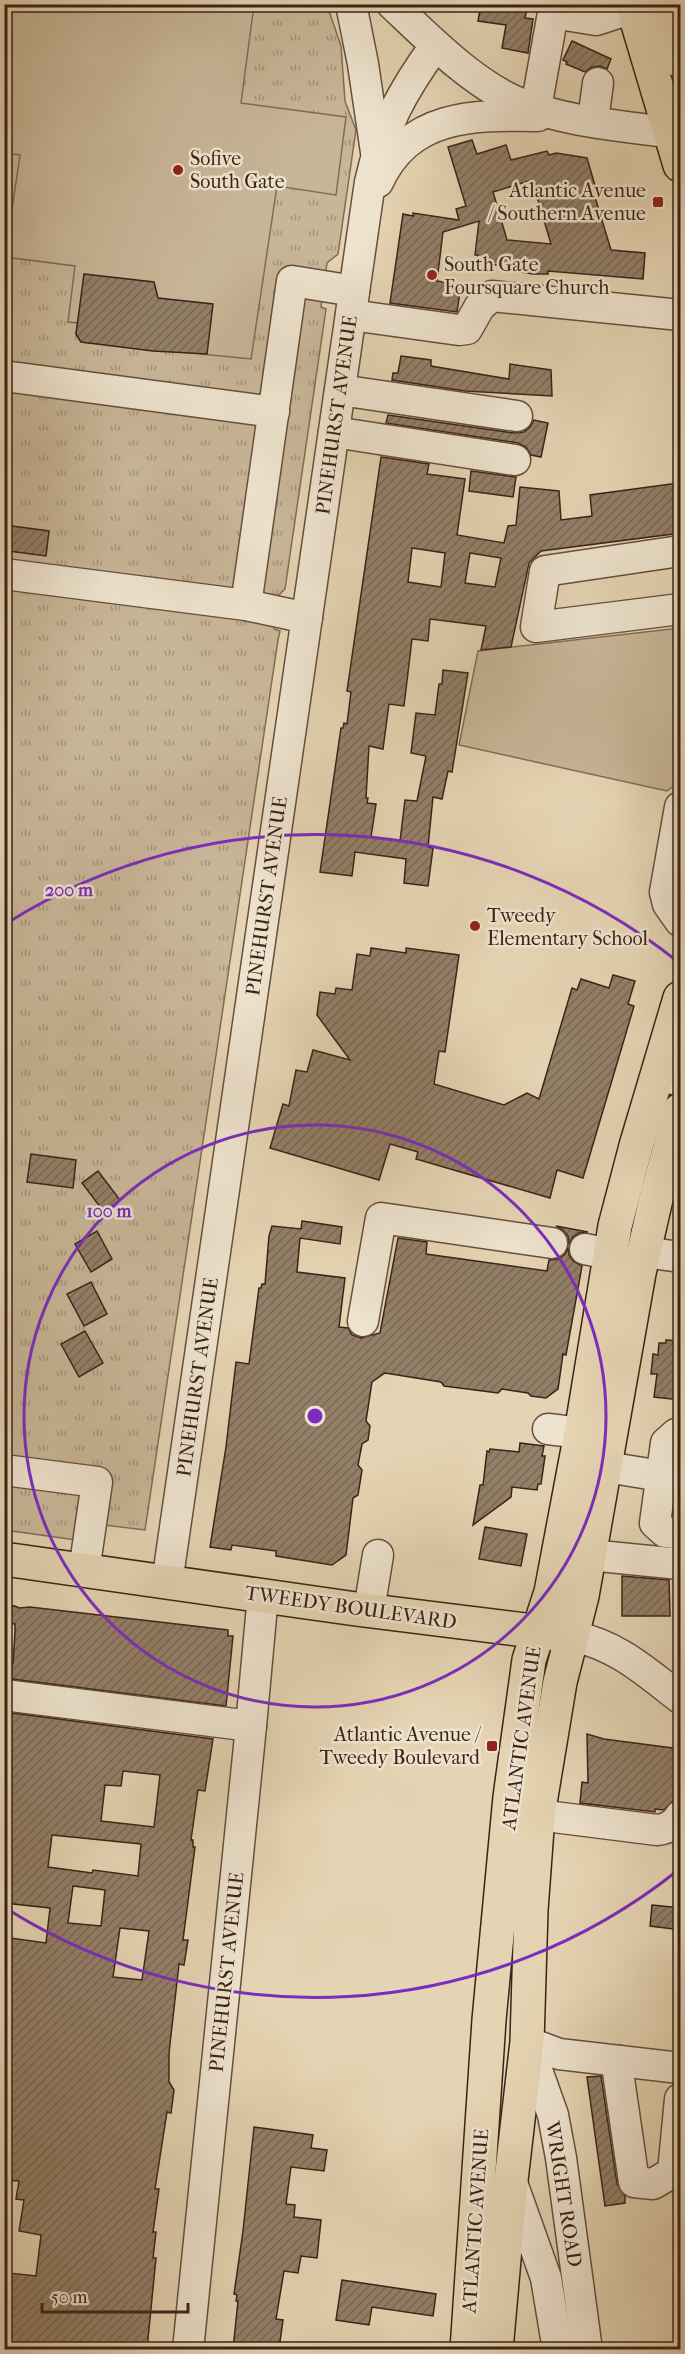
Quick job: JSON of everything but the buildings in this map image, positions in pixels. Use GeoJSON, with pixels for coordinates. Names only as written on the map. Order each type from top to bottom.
{"type":"FeatureCollection","features":[{"type":"Feature","properties":{"kind":"main road"},"geometry":{"type":"LineString","coordinates":[[643,6],[681,61]]}},
{"type":"Feature","properties":{"kind":"main road"},"geometry":{"type":"LineString","coordinates":[[643,6],[676,133],[681,165]]}},
{"type":"Feature","properties":{"kind":"main road","name":"ATLANTIC AVENUE"},"geometry":{"type":"LineString","coordinates":[[467,2349],[489,2020],[510,1797],[529,1660],[551,1592],[581,1433],[597,1252],[636,1146],[669,1078],[681,998]]}},
{"type":"Feature","properties":{"kind":"main road","name":"ATLANTIC AVENUE"},"geometry":{"type":"LineString","coordinates":[[496,2342],[527,2042],[531,1910],[538,1815],[560,1682],[590,1556],[644,1252],[681,1110]]}},
{"type":"Feature","properties":{"kind":"main road","name":"TWEEDY BOULEVARD"},"geometry":{"type":"LineString","coordinates":[[4,1559],[572,1636]]}},
{"type":"Feature","properties":{"kind":"main road"},"geometry":{"type":"LineString","coordinates":[[489,2020],[504,2046],[498,2134],[511,2180]]}},
{"type":"Feature","properties":{"kind":"main road"},"geometry":{"type":"LineString","coordinates":[[476,2195],[491,2220],[486,2284],[496,2342]]}},
{"type":"Feature","properties":{"kind":"street","name":"PINEHURST AVENUE"},"geometry":{"type":"LineString","coordinates":[[351,4],[363,64],[376,155]]}},
{"type":"Feature","properties":{"kind":"street"},"geometry":{"type":"LineString","coordinates":[[392,4],[435,46],[494,90],[518,102],[548,112],[676,133]]}},
{"type":"Feature","properties":{"kind":"street"},"geometry":{"type":"LineString","coordinates":[[548,112],[553,14],[596,20],[643,6]]}},
{"type":"Feature","properties":{"kind":"street","name":"PINEHURST AVENUE"},"geometry":{"type":"LineString","coordinates":[[167,1582],[366,209],[376,155],[398,100],[435,46]]}},
{"type":"Feature","properties":{"kind":"street"},"geometry":{"type":"LineString","coordinates":[[593,120],[598,83]]}},
{"type":"Feature","properties":{"kind":"street","name":"PINEHURST AVENUE"},"geometry":{"type":"LineString","coordinates":[[366,209],[382,173],[396,152],[413,137],[435,125],[461,118],[548,112]]}},
{"type":"Feature","properties":{"kind":"street"},"geometry":{"type":"LineString","coordinates":[[246,604],[292,281],[352,303],[459,330],[467,329],[480,306],[492,296],[681,315]]}},
{"type":"Feature","properties":{"kind":"street"},"geometry":{"type":"LineString","coordinates":[[4,376],[274,412]]}},
{"type":"Feature","properties":{"kind":"street"},"geometry":{"type":"LineString","coordinates":[[340,390],[517,416]]}},
{"type":"Feature","properties":{"kind":"street"},"geometry":{"type":"LineString","coordinates":[[334,432],[515,460]]}},
{"type":"Feature","properties":{"kind":"street"},"geometry":{"type":"LineString","coordinates":[[681,551],[545,571],[536,627],[681,609]]}},
{"type":"Feature","properties":{"kind":"street"},"geometry":{"type":"LineString","coordinates":[[4,574],[246,604],[307,618]]}},
{"type":"Feature","properties":{"kind":"street"},"geometry":{"type":"LineString","coordinates":[[681,807],[665,892],[669,904],[681,921]]}},
{"type":"Feature","properties":{"kind":"street"},"geometry":{"type":"LineString","coordinates":[[363,1321],[381,1218],[552,1243]]}},
{"type":"Feature","properties":{"kind":"street"},"geometry":{"type":"LineString","coordinates":[[644,1252],[681,1257]]}},
{"type":"Feature","properties":{"kind":"street"},"geometry":{"type":"LineString","coordinates":[[548,1429],[581,1433]]}},
{"type":"Feature","properties":{"kind":"street"},"geometry":{"type":"LineString","coordinates":[[681,1434],[676,1434],[666,1443],[671,1478],[655,1523],[665,1532],[681,1534]]}},
{"type":"Feature","properties":{"kind":"street"},"geometry":{"type":"LineString","coordinates":[[606,1467],[671,1478]]}},
{"type":"Feature","properties":{"kind":"street"},"geometry":{"type":"LineString","coordinates":[[4,1470],[97,1482],[84,1571]]}},
{"type":"Feature","properties":{"kind":"street"},"geometry":{"type":"LineString","coordinates":[[369,1610],[378,1556]]}},
{"type":"Feature","properties":{"kind":"street"},"geometry":{"type":"LineString","coordinates":[[590,1556],[681,1564]]}},
{"type":"Feature","properties":{"kind":"street","name":"PINEHURST AVENUE"},"geometry":{"type":"LineString","coordinates":[[188,2349],[263,1595]]}},
{"type":"Feature","properties":{"kind":"street","name":"TWEEDY BOULEVARD"},"geometry":{"type":"LineString","coordinates":[[572,1636],[595,1641],[676,1687]]}},
{"type":"Feature","properties":{"kind":"street"},"geometry":{"type":"LineString","coordinates":[[4,1695],[251,1726]]}},
{"type":"Feature","properties":{"kind":"street"},"geometry":{"type":"LineString","coordinates":[[538,1815],[657,1830],[666,1829],[681,1815]]}},
{"type":"Feature","properties":{"kind":"street"},"geometry":{"type":"LineString","coordinates":[[527,2042],[555,2053],[681,2068]]}},
{"type":"Feature","properties":{"kind":"street","name":"WRIGHT ROAD"},"geometry":{"type":"LineString","coordinates":[[527,2042],[554,2115],[587,2349]]}},
{"type":"Feature","properties":{"kind":"street"},"geometry":{"type":"LineString","coordinates":[[620,2061],[618,2072],[634,2182],[653,2184],[673,2172],[681,2099]]}},
{"type":"Feature","properties":{"kind":"street","name":"WRIGHT ROAD"},"geometry":{"type":"LineString","coordinates":[[511,2180],[546,2278],[558,2349]]}},
{"type":"Feature","properties":{"kind":"street"},"geometry":{"type":"LineString","coordinates":[[552,2308],[568,2290],[578,2286]]}},
{"type":"Feature","properties":{"kind":"green space","name":"Sofive South Gate"},"geometry":{"type":"Polygon","coordinates":[[[4,5],[254,5],[241,103],[346,117],[336,195],[277,186],[251,359],[81,342],[76,334],[78,323],[68,322],[75,266],[5,257],[20,155],[5,153],[4,5]]]}},
{"type":"Feature","properties":{"kind":"green space"},"geometry":{"type":"Polygon","coordinates":[[[5,5],[327,5],[341,46],[345,101],[356,130],[338,254],[327,263],[321,307],[326,309],[285,589],[279,595],[274,629],[280,631],[145,1530],[104,1525],[76,1540],[5,1530],[5,5]]]}},
{"type":"Feature","properties":{"kind":"green space"},"geometry":{"type":"Polygon","coordinates":[[[680,628],[680,781],[667,791],[459,745],[478,651],[680,628]]]}},
{"type":"Feature","properties":{"kind":"place","name":"Sofive South Gate"},"geometry":{"type":"Point","coordinates":[178,170]}},
{"type":"Feature","properties":{"kind":"place","name":"Atlantic Avenue / Southern Avenue"},"geometry":{"type":"Point","coordinates":[658,202]}},
{"type":"Feature","properties":{"kind":"place","name":"South Gate Foursquare Church"},"geometry":{"type":"Point","coordinates":[432,275]}},
{"type":"Feature","properties":{"kind":"place","name":"Tweedy Elementary School"},"geometry":{"type":"Point","coordinates":[475,926]}},
{"type":"Feature","properties":{"kind":"place","name":"Atlantic Avenue / Tweedy Boulevard"},"geometry":{"type":"Point","coordinates":[492,1746]}}]}
